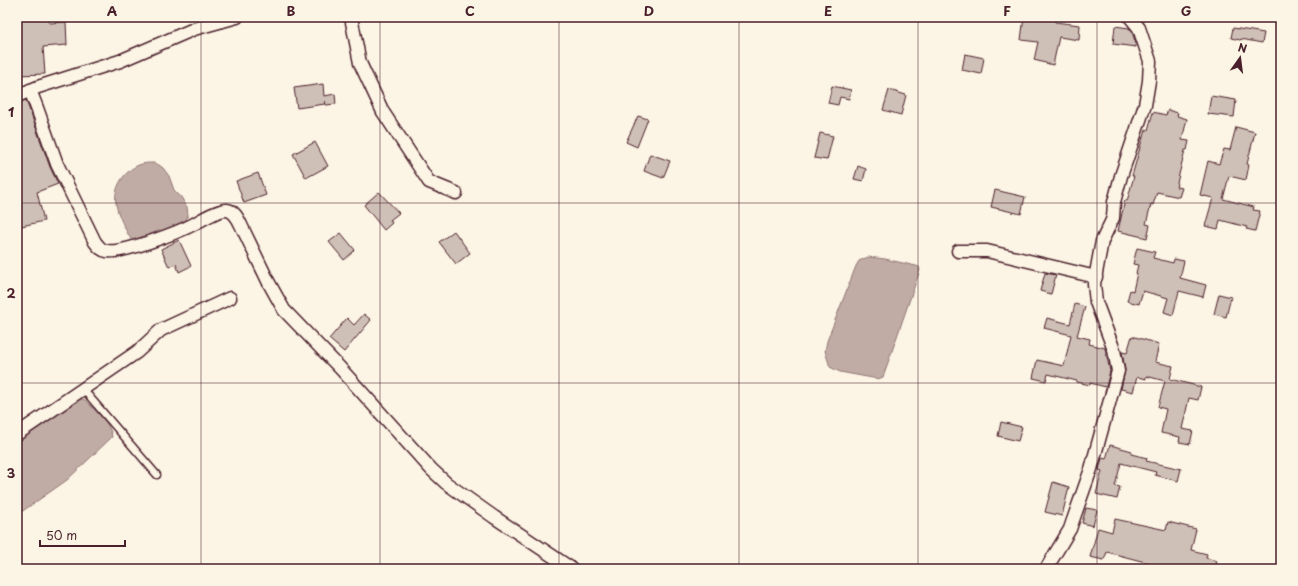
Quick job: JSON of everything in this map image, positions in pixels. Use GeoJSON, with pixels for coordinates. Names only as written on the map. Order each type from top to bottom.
{"type":"FeatureCollection","features":[{"type":"Feature","properties":{"kind":"street"},"geometry":{"type":"LineString","coordinates":[[17,96],[38,87],[120,61],[194,29],[237,17]]}},
{"type":"Feature","properties":{"kind":"street"},"geometry":{"type":"LineString","coordinates":[[351,17],[360,63],[383,112],[429,182],[456,193]]}},
{"type":"Feature","properties":{"kind":"street"},"geometry":{"type":"LineString","coordinates":[[1046,569],[1072,524],[1091,469],[1118,371],[1114,350],[1095,297],[1094,284],[1102,240],[1112,218],[1114,202],[1121,176],[1145,105],[1149,81],[1150,61],[1148,54],[1139,28],[1130,17]]}},
{"type":"Feature","properties":{"kind":"street"},"geometry":{"type":"LineString","coordinates":[[30,90],[57,164],[95,242],[102,250],[109,252],[135,246],[187,227],[224,210],[232,211],[236,215],[268,283],[284,310],[340,368],[431,469],[446,483],[572,569]]}},
{"type":"Feature","properties":{"kind":"street"},"geometry":{"type":"LineString","coordinates":[[958,251],[987,252],[1096,277]]}},
{"type":"Feature","properties":{"kind":"street"},"geometry":{"type":"LineString","coordinates":[[17,434],[137,352],[161,330],[230,298]]}},
{"type":"Feature","properties":{"kind":"lane"},"geometry":{"type":"LineString","coordinates":[[83,389],[157,475]]}},
{"type":"Feature","properties":{"kind":"shaded area"},"geometry":{"type":"Polygon","coordinates":[[[146,163],[154,163],[163,168],[169,176],[174,190],[181,197],[187,207],[188,215],[185,221],[172,228],[132,241],[118,212],[116,203],[117,191],[122,179],[136,166],[146,163]]]}},
{"type":"Feature","properties":{"kind":"shaded area"},"geometry":{"type":"Polygon","coordinates":[[[868,257],[916,266],[919,267],[920,270],[883,377],[878,379],[840,372],[830,367],[825,351],[827,341],[856,266],[859,261],[868,257]]]}},
{"type":"Feature","properties":{"kind":"shaded area"},"geometry":{"type":"Polygon","coordinates":[[[80,398],[85,400],[102,417],[109,427],[112,437],[67,480],[17,515],[17,438],[80,398]]]}},
{"type":"Feature","properties":{"kind":"building"},"geometry":{"type":"Polygon","coordinates":[[[17,17],[48,17],[49,23],[66,22],[67,45],[43,47],[45,74],[17,75],[17,17]]]}},
{"type":"Feature","properties":{"kind":"building"},"geometry":{"type":"Polygon","coordinates":[[[1024,17],[1040,17],[1055,20],[1055,22],[1080,25],[1079,40],[1059,37],[1053,65],[1034,60],[1038,42],[1021,40],[1024,17]]]}},
{"type":"Feature","properties":{"kind":"building"},"geometry":{"type":"Polygon","coordinates":[[[1115,26],[1129,28],[1132,32],[1136,47],[1113,44],[1115,26]]]}},
{"type":"Feature","properties":{"kind":"building"},"geometry":{"type":"Polygon","coordinates":[[[1233,28],[1264,33],[1262,43],[1231,38],[1233,28]]]}},
{"type":"Feature","properties":{"kind":"building"},"geometry":{"type":"Polygon","coordinates":[[[965,54],[984,58],[981,74],[962,70],[965,54]]]}},
{"type":"Feature","properties":{"kind":"building"},"geometry":{"type":"Polygon","coordinates":[[[323,84],[324,96],[335,94],[336,104],[326,105],[325,101],[325,104],[297,108],[294,88],[323,84]]]}},
{"type":"Feature","properties":{"kind":"building"},"geometry":{"type":"Polygon","coordinates":[[[832,86],[851,90],[849,99],[840,97],[838,105],[828,103],[832,86]]]}},
{"type":"Feature","properties":{"kind":"building"},"geometry":{"type":"Polygon","coordinates":[[[889,90],[906,95],[901,115],[883,110],[889,90]]]}},
{"type":"Feature","properties":{"kind":"building"},"geometry":{"type":"Polygon","coordinates":[[[1211,96],[1236,100],[1234,117],[1208,114],[1211,96]]]}},
{"type":"Feature","properties":{"kind":"building"},"geometry":{"type":"Polygon","coordinates":[[[26,100],[50,167],[58,184],[37,192],[44,221],[17,227],[17,103],[26,100]]]}},
{"type":"Feature","properties":{"kind":"building"},"geometry":{"type":"Polygon","coordinates":[[[1168,110],[1178,113],[1177,116],[1187,119],[1182,140],[1189,141],[1187,150],[1185,150],[1176,187],[1182,188],[1179,197],[1157,192],[1153,205],[1151,204],[1146,224],[1150,225],[1147,238],[1118,231],[1125,200],[1127,201],[1134,176],[1132,176],[1143,137],[1146,130],[1148,130],[1153,112],[1166,115],[1168,110]]]}},
{"type":"Feature","properties":{"kind":"building"},"geometry":{"type":"Polygon","coordinates":[[[638,116],[648,119],[637,147],[626,142],[638,116]]]}},
{"type":"Feature","properties":{"kind":"building"},"geometry":{"type":"Polygon","coordinates":[[[1236,127],[1255,132],[1247,164],[1249,165],[1246,180],[1229,176],[1223,199],[1254,207],[1253,210],[1260,211],[1255,231],[1246,229],[1247,227],[1220,220],[1218,229],[1205,226],[1213,198],[1200,195],[1208,161],[1219,164],[1224,149],[1230,150],[1236,127]]]}},
{"type":"Feature","properties":{"kind":"building"},"geometry":{"type":"Polygon","coordinates":[[[820,133],[833,136],[827,160],[814,158],[820,133]]]}},
{"type":"Feature","properties":{"kind":"building"},"geometry":{"type":"Polygon","coordinates":[[[315,142],[328,166],[306,178],[293,154],[315,142]]]}},
{"type":"Feature","properties":{"kind":"building"},"geometry":{"type":"Polygon","coordinates":[[[650,154],[670,161],[663,178],[644,171],[650,154]]]}},
{"type":"Feature","properties":{"kind":"building"},"geometry":{"type":"Polygon","coordinates":[[[858,166],[866,169],[863,181],[854,179],[858,166]]]}},
{"type":"Feature","properties":{"kind":"building"},"geometry":{"type":"Polygon","coordinates":[[[258,173],[266,195],[244,203],[236,181],[258,173]]]}},
{"type":"Feature","properties":{"kind":"building"},"geometry":{"type":"Polygon","coordinates":[[[995,190],[1025,197],[1021,214],[991,207],[995,190]]]}},
{"type":"Feature","properties":{"kind":"building"},"geometry":{"type":"Polygon","coordinates":[[[379,192],[399,213],[390,220],[392,223],[384,230],[364,205],[379,192]]]}},
{"type":"Feature","properties":{"kind":"building"},"geometry":{"type":"Polygon","coordinates":[[[454,231],[470,253],[456,264],[439,242],[454,231]]]}},
{"type":"Feature","properties":{"kind":"building"},"geometry":{"type":"Polygon","coordinates":[[[341,233],[355,250],[344,260],[329,242],[341,233]]]}},
{"type":"Feature","properties":{"kind":"building"},"geometry":{"type":"Polygon","coordinates":[[[179,240],[191,266],[179,272],[176,264],[169,267],[161,249],[179,240]]]}},
{"type":"Feature","properties":{"kind":"building"},"geometry":{"type":"Polygon","coordinates":[[[1137,248],[1155,252],[1153,258],[1173,263],[1174,259],[1184,261],[1180,278],[1206,285],[1203,297],[1179,291],[1173,315],[1164,312],[1168,298],[1143,291],[1139,304],[1127,301],[1130,290],[1133,291],[1137,273],[1138,265],[1133,264],[1137,248]]]}},
{"type":"Feature","properties":{"kind":"building"},"geometry":{"type":"Polygon","coordinates":[[[1045,273],[1056,275],[1051,294],[1040,291],[1045,273]]]}},
{"type":"Feature","properties":{"kind":"building"},"geometry":{"type":"Polygon","coordinates":[[[1219,294],[1231,297],[1226,317],[1214,314],[1219,294]]]}},
{"type":"Feature","properties":{"kind":"building"},"geometry":{"type":"Polygon","coordinates":[[[1075,304],[1085,307],[1077,336],[1090,339],[1089,344],[1105,348],[1110,371],[1106,387],[1090,383],[1090,385],[1048,374],[1046,381],[1033,378],[1037,360],[1064,366],[1071,335],[1044,328],[1047,318],[1070,324],[1075,304]]]}},
{"type":"Feature","properties":{"kind":"building"},"geometry":{"type":"Polygon","coordinates":[[[364,314],[371,320],[344,352],[329,339],[347,318],[354,325],[364,314]]]}},
{"type":"Feature","properties":{"kind":"building"},"geometry":{"type":"Polygon","coordinates":[[[1132,336],[1159,344],[1155,362],[1173,366],[1170,379],[1201,387],[1198,400],[1189,398],[1182,429],[1193,431],[1190,444],[1179,442],[1180,437],[1161,433],[1166,409],[1158,407],[1165,381],[1146,376],[1146,379],[1137,377],[1133,392],[1121,389],[1125,370],[1122,352],[1127,353],[1132,336]]]}},
{"type":"Feature","properties":{"kind":"building"},"geometry":{"type":"Polygon","coordinates":[[[1001,422],[1022,427],[1018,441],[998,436],[1001,422]]]}},
{"type":"Feature","properties":{"kind":"building"},"geometry":{"type":"Polygon","coordinates":[[[1110,445],[1132,451],[1131,454],[1147,458],[1146,461],[1181,469],[1178,481],[1155,475],[1156,472],[1121,463],[1115,486],[1120,487],[1117,499],[1096,494],[1102,471],[1099,470],[1102,458],[1106,459],[1110,445]]]}},
{"type":"Feature","properties":{"kind":"building"},"geometry":{"type":"Polygon","coordinates":[[[1053,482],[1069,487],[1062,516],[1045,512],[1053,482]]]}},
{"type":"Feature","properties":{"kind":"building"},"geometry":{"type":"Polygon","coordinates":[[[1086,508],[1097,510],[1093,526],[1082,523],[1086,508]]]}},
{"type":"Feature","properties":{"kind":"building"},"geometry":{"type":"Polygon","coordinates":[[[1115,519],[1166,530],[1168,522],[1196,529],[1191,550],[1207,554],[1206,558],[1217,561],[1215,569],[1148,569],[1149,563],[1107,552],[1104,560],[1090,557],[1098,528],[1112,532],[1115,519]]]}}]}
